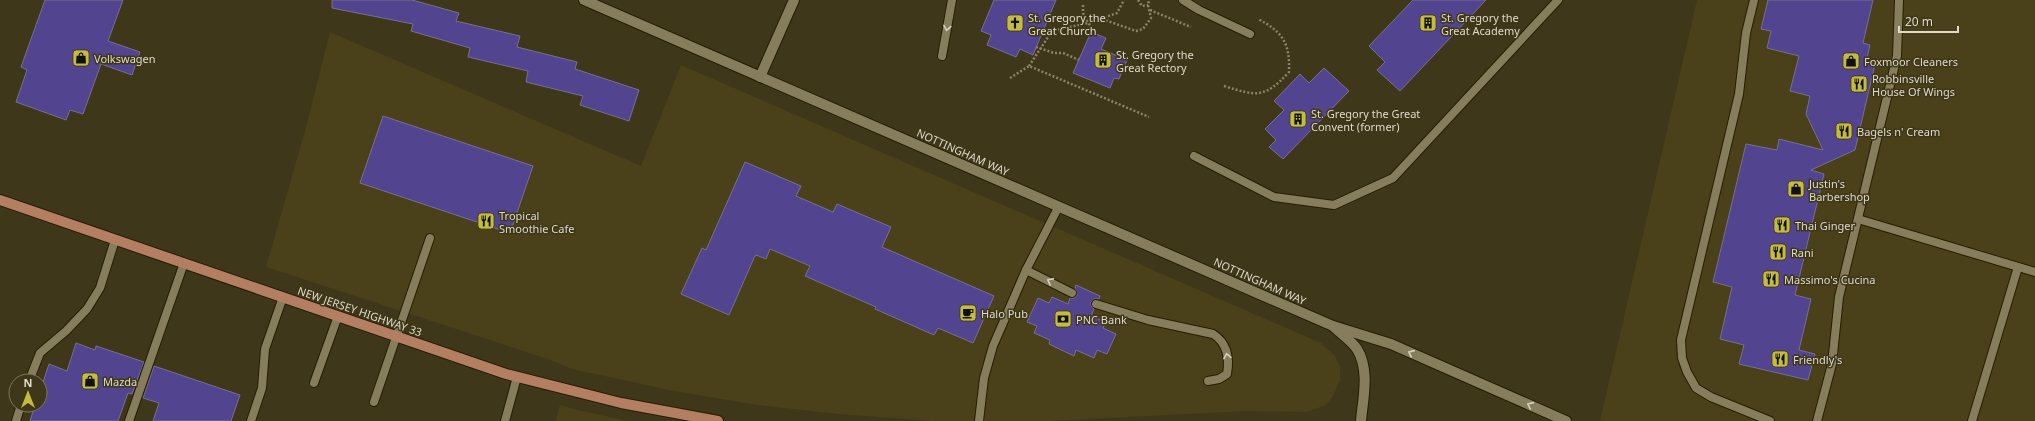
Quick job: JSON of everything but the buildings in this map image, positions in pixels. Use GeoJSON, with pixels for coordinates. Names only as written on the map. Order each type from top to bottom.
{"type":"FeatureCollection","features":[{"type":"Feature","properties":{"kind":"main road","name":"NEW JERSEY HIGHWAY 33"},"geometry":{"type":"LineString","coordinates":[[0,200],[517,377],[623,403],[718,421]]}},
{"type":"Feature","properties":{"kind":"street","name":"NOTTINGHAM WAY"},"geometry":{"type":"LineString","coordinates":[[584,0],[1333,326],[1391,344],[1566,421]]}},
{"type":"Feature","properties":{"kind":"street"},"geometry":{"type":"LineString","coordinates":[[760,77],[794,0]]}},
{"type":"Feature","properties":{"kind":"street","name":"NOTTINGHAM WAY"},"geometry":{"type":"LineString","coordinates":[[1333,326],[1357,349],[1363,364],[1364,380],[1361,421]]}},
{"type":"Feature","properties":{"kind":"lane"},"geometry":{"type":"LineString","coordinates":[[942,56],[952,0]]}},
{"type":"Feature","properties":{"kind":"lane"},"geometry":{"type":"LineString","coordinates":[[1183,0],[1199,10],[1250,34]]}},
{"type":"Feature","properties":{"kind":"lane"},"geometry":{"type":"LineString","coordinates":[[1194,156],[1274,198],[1334,205],[1393,178],[1558,0]]}},
{"type":"Feature","properties":{"kind":"lane"},"geometry":{"type":"LineString","coordinates":[[1754,0],[1746,32],[1739,94],[1681,340],[1682,358],[1687,372],[1696,388],[1712,397],[1770,421]]}},
{"type":"Feature","properties":{"kind":"lane"},"geometry":{"type":"LineString","coordinates":[[1817,421],[1832,364],[1839,297],[1897,56],[1898,0]]}},
{"type":"Feature","properties":{"kind":"lane"},"geometry":{"type":"LineString","coordinates":[[979,421],[984,378],[993,346],[1026,270],[1059,206]]}},
{"type":"Feature","properties":{"kind":"lane"},"geometry":{"type":"LineString","coordinates":[[1858,219],[2035,272]]}},
{"type":"Feature","properties":{"kind":"lane"},"geometry":{"type":"LineString","coordinates":[[374,402],[430,238]]}},
{"type":"Feature","properties":{"kind":"lane"},"geometry":{"type":"LineString","coordinates":[[32,373],[40,353],[66,331],[87,308],[100,288],[115,240]]}},
{"type":"Feature","properties":{"kind":"lane"},"geometry":{"type":"LineString","coordinates":[[129,421],[184,263]]}},
{"type":"Feature","properties":{"kind":"lane"},"geometry":{"type":"LineString","coordinates":[[1972,421],[2018,267]]}},
{"type":"Feature","properties":{"kind":"lane"},"geometry":{"type":"LineString","coordinates":[[1026,270],[1072,293]]}},
{"type":"Feature","properties":{"kind":"lane"},"geometry":{"type":"LineString","coordinates":[[250,421],[262,388],[265,349],[283,297]]}},
{"type":"Feature","properties":{"kind":"lane"},"geometry":{"type":"LineString","coordinates":[[1096,304],[1148,320],[1213,334],[1220,339],[1226,348],[1229,364],[1227,374],[1219,379],[1208,381]]}},
{"type":"Feature","properties":{"kind":"lane"},"geometry":{"type":"LineString","coordinates":[[314,383],[338,316]]}},
{"type":"Feature","properties":{"kind":"lane"},"geometry":{"type":"LineString","coordinates":[[505,421],[517,377]]}},
{"type":"Feature","properties":{"kind":"path"},"geometry":{"type":"LineString","coordinates":[[1010,78],[1029,66],[1052,31],[1088,23],[1117,13],[1124,0]]}},
{"type":"Feature","properties":{"kind":"path"},"geometry":{"type":"LineString","coordinates":[[1138,0],[1142,6],[1148,5]]}},
{"type":"Feature","properties":{"kind":"path"},"geometry":{"type":"LineString","coordinates":[[1101,18],[1136,31],[1143,29],[1150,18],[1150,10],[1148,5],[1150,0]]}},
{"type":"Feature","properties":{"kind":"path"},"geometry":{"type":"LineString","coordinates":[[1082,5],[1083,13],[1094,33]]}},
{"type":"Feature","properties":{"kind":"path"},"geometry":{"type":"LineString","coordinates":[[1150,10],[1191,27]]}},
{"type":"Feature","properties":{"kind":"path"},"geometry":{"type":"LineString","coordinates":[[1224,86],[1245,92],[1262,93],[1274,88],[1289,72],[1287,44],[1274,28],[1258,19]]}},
{"type":"Feature","properties":{"kind":"path"},"geometry":{"type":"LineString","coordinates":[[1036,47],[1063,53],[1079,60]]}},
{"type":"Feature","properties":{"kind":"path"},"geometry":{"type":"LineString","coordinates":[[1029,66],[1149,117]]}},
{"type":"Feature","properties":{"kind":"shaded area"},"geometry":{"type":"Polygon","coordinates":[[[1697,0],[2035,0],[2035,421],[1600,421],[1697,0]]]}},
{"type":"Feature","properties":{"kind":"shaded area"},"geometry":{"type":"Polygon","coordinates":[[[330,32],[641,166],[681,65],[1321,343],[1334,355],[1340,366],[1340,381],[1333,396],[1326,405],[1307,412],[1247,411],[1049,421],[931,421],[838,414],[757,405],[669,390],[572,369],[548,359],[266,267],[306,127],[330,32]]]}},
{"type":"Feature","properties":{"kind":"shaded area"},"geometry":{"type":"Polygon","coordinates":[[[560,405],[578,410],[627,421],[556,421],[560,405]]]}},
{"type":"Feature","properties":{"kind":"place","name":"St. Gregory the Great Church"},"geometry":{"type":"Point","coordinates":[1015,23]}},
{"type":"Feature","properties":{"kind":"place","name":"St. Gregory the Great Academy"},"geometry":{"type":"Point","coordinates":[1428,23]}},
{"type":"Feature","properties":{"kind":"place","name":"Volkswagen"},"geometry":{"type":"Point","coordinates":[81,58]}},
{"type":"Feature","properties":{"kind":"place","name":"St. Gregory the Great Rectory"},"geometry":{"type":"Point","coordinates":[1103,60]}},
{"type":"Feature","properties":{"kind":"place","name":"Foxmoor Cleaners"},"geometry":{"type":"Point","coordinates":[1851,61]}},
{"type":"Feature","properties":{"kind":"place","name":"Robbinsville House Of Wings"},"geometry":{"type":"Point","coordinates":[1859,84]}},
{"type":"Feature","properties":{"kind":"place","name":"St. Gregory the Great Convent (former)"},"geometry":{"type":"Point","coordinates":[1298,119]}},
{"type":"Feature","properties":{"kind":"place","name":"Bagels n' Cream"},"geometry":{"type":"Point","coordinates":[1844,131]}},
{"type":"Feature","properties":{"kind":"place","name":"Justin's Barbershop"},"geometry":{"type":"Point","coordinates":[1796,189]}},
{"type":"Feature","properties":{"kind":"place","name":"Tropical Smoothie Cafe"},"geometry":{"type":"Point","coordinates":[486,221]}},
{"type":"Feature","properties":{"kind":"place","name":"Thai Ginger"},"geometry":{"type":"Point","coordinates":[1782,225]}},
{"type":"Feature","properties":{"kind":"place","name":"Rani"},"geometry":{"type":"Point","coordinates":[1778,252]}},
{"type":"Feature","properties":{"kind":"place","name":"Massimo's Cucina"},"geometry":{"type":"Point","coordinates":[1771,279]}},
{"type":"Feature","properties":{"kind":"place","name":"Halo Pub"},"geometry":{"type":"Point","coordinates":[968,313]}},
{"type":"Feature","properties":{"kind":"place","name":"PNC Bank"},"geometry":{"type":"Point","coordinates":[1063,319]}},
{"type":"Feature","properties":{"kind":"place","name":"Friendly's"},"geometry":{"type":"Point","coordinates":[1780,359]}},
{"type":"Feature","properties":{"kind":"place","name":"Mazda"},"geometry":{"type":"Point","coordinates":[90,381]}}]}
